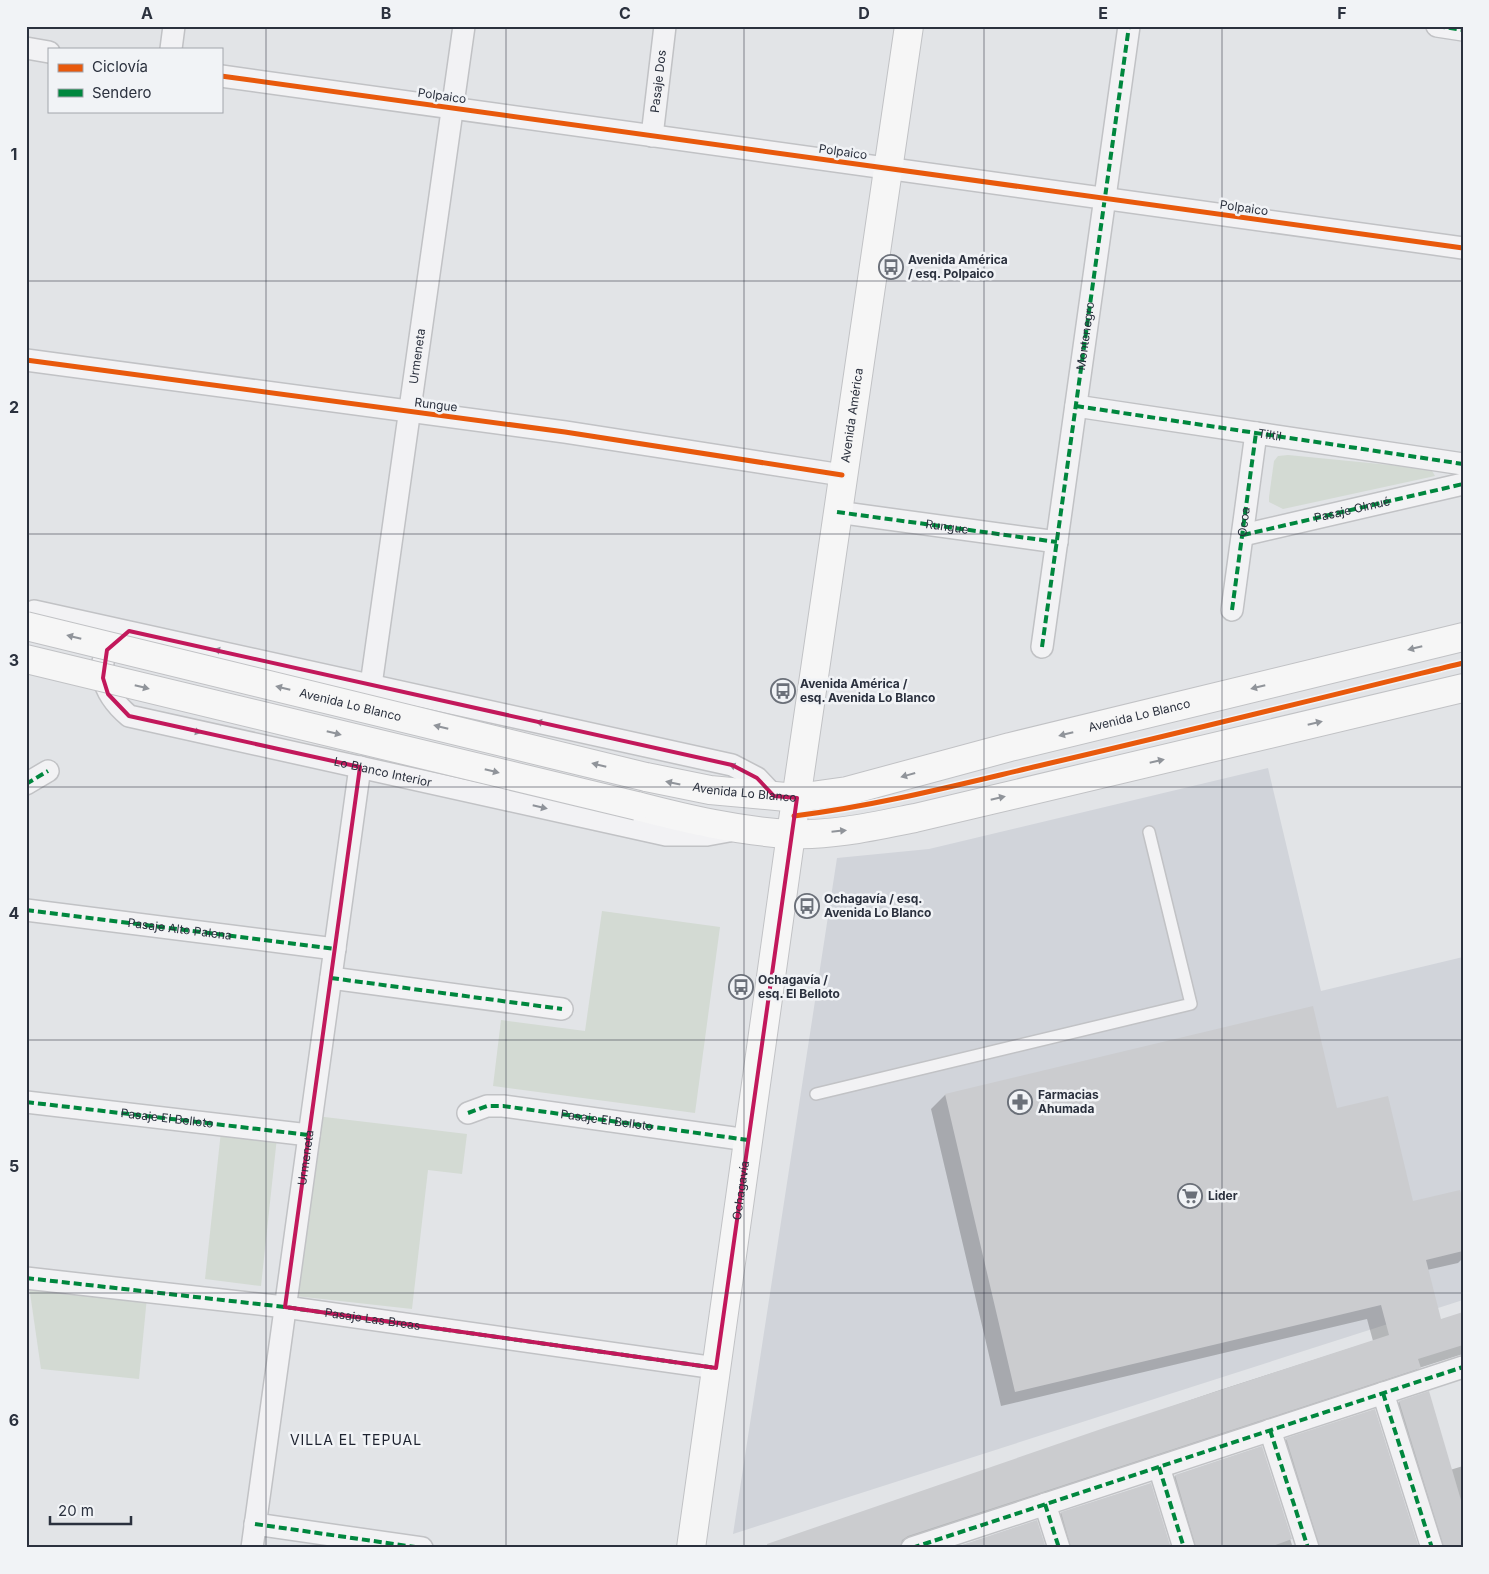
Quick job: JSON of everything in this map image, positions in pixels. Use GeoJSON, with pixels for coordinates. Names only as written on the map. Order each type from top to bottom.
{"type":"FeatureCollection","features":[{"type":"Feature","properties":{"kind":"main road","name":"Avenida América"},"geometry":{"type":"LineString","coordinates":[[791,834],[785,797],[837,512],[909,26]]}},
{"type":"Feature","properties":{"kind":"main road","name":"Avenida Lo Blanco"},"geometry":{"type":"LineString","coordinates":[[30,618],[646,777],[710,790],[785,797],[866,787],[1010,747],[1463,637]]}},
{"type":"Feature","properties":{"kind":"main road"},"geometry":{"type":"LineString","coordinates":[[26,659],[691,820],[791,834],[848,830],[915,818],[1463,688]]}},
{"type":"Feature","properties":{"kind":"main road","name":"Ochagavía"},"geometry":{"type":"LineString","coordinates":[[691,1548],[791,834]]}},
{"type":"Feature","properties":{"kind":"street"},"geometry":{"type":"LineString","coordinates":[[171,48],[174,26]]}},
{"type":"Feature","properties":{"kind":"street","name":"Urmeneta"},"geometry":{"type":"LineString","coordinates":[[371,685],[464,26]]}},
{"type":"Feature","properties":{"kind":"street","name":"Pasaje Dos"},"geometry":{"type":"LineString","coordinates":[[652,136],[665,26]]}},
{"type":"Feature","properties":{"kind":"street","name":"Montenegro"},"geometry":{"type":"LineString","coordinates":[[1042,647],[1129,26]]}},
{"type":"Feature","properties":{"kind":"street"},"geometry":{"type":"LineString","coordinates":[[1437,26],[1463,30]]}},
{"type":"Feature","properties":{"kind":"street"},"geometry":{"type":"LineString","coordinates":[[26,48],[48,52]]}},
{"type":"Feature","properties":{"kind":"street","name":"Polpaico"},"geometry":{"type":"LineString","coordinates":[[222,76],[1463,248]]}},
{"type":"Feature","properties":{"kind":"street","name":"Rungue"},"geometry":{"type":"LineString","coordinates":[[26,360],[565,432],[842,475]]}},
{"type":"Feature","properties":{"kind":"street","name":"Tiltil"},"geometry":{"type":"LineString","coordinates":[[1076,406],[1463,464]]}},
{"type":"Feature","properties":{"kind":"street","name":"Ocoa"},"geometry":{"type":"LineString","coordinates":[[1232,610],[1256,433]]}},
{"type":"Feature","properties":{"kind":"street","name":"Pasaje Olmué"},"geometry":{"type":"LineString","coordinates":[[1242,534],[1463,484]]}},
{"type":"Feature","properties":{"kind":"street","name":"Rungue"},"geometry":{"type":"LineString","coordinates":[[837,512],[1057,542]]}},
{"type":"Feature","properties":{"kind":"street"},"geometry":{"type":"LineString","coordinates":[[30,618],[129,631],[732,765],[757,778],[785,797]]}},
{"type":"Feature","properties":{"kind":"street","name":"Lo Blanco Interior"},"geometry":{"type":"LineString","coordinates":[[129,631],[107,650],[103,659],[103,678],[108,694],[129,716],[666,836],[707,835],[741,828]]}},
{"type":"Feature","properties":{"kind":"street","name":"Urmeneta"},"geometry":{"type":"LineString","coordinates":[[252,1548],[360,768]]}},
{"type":"Feature","properties":{"kind":"street"},"geometry":{"type":"LineString","coordinates":[[26,784],[48,771]]}},
{"type":"Feature","properties":{"kind":"street","name":"Pasaje Alto Palena"},"geometry":{"type":"LineString","coordinates":[[26,910],[335,948]]}},
{"type":"Feature","properties":{"kind":"street"},"geometry":{"type":"LineString","coordinates":[[331,978],[562,1009]]}},
{"type":"Feature","properties":{"kind":"street","name":"Pasaje El Belloto"},"geometry":{"type":"LineString","coordinates":[[26,1102],[309,1135]]}},
{"type":"Feature","properties":{"kind":"street","name":"Pasaje El Belloto"},"geometry":{"type":"LineString","coordinates":[[468,1113],[487,1106],[503,1106],[748,1140]]}},
{"type":"Feature","properties":{"kind":"street","name":"Pasaje Las Breas"},"geometry":{"type":"LineString","coordinates":[[26,1278],[285,1307],[716,1368]]}},
{"type":"Feature","properties":{"kind":"street"},"geometry":{"type":"LineString","coordinates":[[912,1548],[935,1544],[1045,1504],[1463,1367]]}},
{"type":"Feature","properties":{"kind":"street"},"geometry":{"type":"LineString","coordinates":[[1383,1394],[1432,1548]]}},
{"type":"Feature","properties":{"kind":"street"},"geometry":{"type":"LineString","coordinates":[[1270,1430],[1308,1548]]}},
{"type":"Feature","properties":{"kind":"street"},"geometry":{"type":"LineString","coordinates":[[1159,1467],[1184,1548]]}},
{"type":"Feature","properties":{"kind":"street"},"geometry":{"type":"LineString","coordinates":[[1045,1504],[1058,1548]]}},
{"type":"Feature","properties":{"kind":"street"},"geometry":{"type":"LineString","coordinates":[[255,1524],[422,1548]]}},
{"type":"Feature","properties":{"kind":"lane"},"geometry":{"type":"LineString","coordinates":[[816,1094],[1191,1004],[1149,832]]}},
{"type":"Feature","properties":{"kind":"highlighted area"},"geometry":{"type":"Polygon","coordinates":[[[129,631],[732,765],[757,778],[774,796],[797,798],[716,1368],[285,1307],[360,767],[129,716],[108,694],[103,678],[107,650],[129,631]]]}},
{"type":"Feature","properties":{"kind":"shaded area"},"geometry":{"type":"Polygon","coordinates":[[[1288,455],[1431,469],[1435,476],[1283,509],[1269,502],[1269,497],[1274,461],[1278,456],[1288,455]]]}},
{"type":"Feature","properties":{"kind":"shaded area"},"geometry":{"type":"Polygon","coordinates":[[[1268,768],[1321,991],[1463,957],[1463,1300],[733,1534],[837,858],[929,849],[1268,768]]]}},
{"type":"Feature","properties":{"kind":"shaded area"},"geometry":{"type":"Polygon","coordinates":[[[602,911],[720,927],[695,1113],[493,1086],[501,1020],[585,1031],[602,911]]]}},
{"type":"Feature","properties":{"kind":"shaded area"},"geometry":{"type":"Polygon","coordinates":[[[316,1116],[467,1134],[462,1174],[428,1170],[412,1309],[295,1296],[316,1116]]]}},
{"type":"Feature","properties":{"kind":"shaded area"},"geometry":{"type":"Polygon","coordinates":[[[222,1122],[278,1128],[261,1286],[205,1279],[222,1122]]]}},
{"type":"Feature","properties":{"kind":"shaded area"},"geometry":{"type":"Polygon","coordinates":[[[29,1286],[147,1297],[139,1379],[41,1369],[29,1286]]]}},
{"type":"Feature","properties":{"kind":"building","name":"Lider"},"geometry":{"type":"Polygon","coordinates":[[[1313,1006],[1337,1108],[1388,1096],[1413,1201],[1460,1190],[1463,1201],[1463,1251],[1426,1260],[1441,1319],[1463,1312],[1463,1345],[1418,1359],[1421,1368],[908,1536],[902,1540],[900,1548],[768,1548],[767,1544],[1107,1427],[1389,1335],[1381,1305],[1015,1392],[945,1094],[1313,1006]]]}},
{"type":"Feature","properties":{"kind":"building"},"geometry":{"type":"Polygon","coordinates":[[[1429,1391],[1463,1507],[1463,1548],[1444,1548],[1399,1401],[1429,1391]]]}},
{"type":"Feature","properties":{"kind":"building"},"geometry":{"type":"Polygon","coordinates":[[[1375,1409],[1419,1548],[1320,1548],[1286,1438],[1375,1409]]]}},
{"type":"Feature","properties":{"kind":"building"},"geometry":{"type":"Polygon","coordinates":[[[1262,1446],[1292,1539],[1267,1548],[1196,1548],[1175,1475],[1262,1446]]]}},
{"type":"Feature","properties":{"kind":"building"},"geometry":{"type":"Polygon","coordinates":[[[1151,1483],[1171,1548],[1071,1548],[1061,1512],[1151,1483]]]}},
{"type":"Feature","properties":{"kind":"building"},"geometry":{"type":"Polygon","coordinates":[[[1037,1520],[1046,1548],[953,1548],[1037,1520]]]}},
{"type":"Feature","properties":{"kind":"marked path"},"geometry":{"type":"LineString","coordinates":[[1042,647],[1129,26]]}},
{"type":"Feature","properties":{"kind":"marked path"},"geometry":{"type":"LineString","coordinates":[[1437,26],[1463,30]]}},
{"type":"Feature","properties":{"kind":"marked path"},"geometry":{"type":"LineString","coordinates":[[1076,406],[1463,464]]}},
{"type":"Feature","properties":{"kind":"marked path"},"geometry":{"type":"LineString","coordinates":[[1232,610],[1256,433]]}},
{"type":"Feature","properties":{"kind":"marked path"},"geometry":{"type":"LineString","coordinates":[[1243,535],[1463,484]]}},
{"type":"Feature","properties":{"kind":"marked path"},"geometry":{"type":"LineString","coordinates":[[837,512],[1057,542]]}},
{"type":"Feature","properties":{"kind":"marked path"},"geometry":{"type":"LineString","coordinates":[[26,784],[48,771]]}},
{"type":"Feature","properties":{"kind":"marked path"},"geometry":{"type":"LineString","coordinates":[[26,910],[335,949]]}},
{"type":"Feature","properties":{"kind":"marked path"},"geometry":{"type":"LineString","coordinates":[[331,978],[562,1009]]}},
{"type":"Feature","properties":{"kind":"marked path"},"geometry":{"type":"LineString","coordinates":[[26,1102],[309,1135]]}},
{"type":"Feature","properties":{"kind":"marked path"},"geometry":{"type":"LineString","coordinates":[[468,1113],[487,1106],[503,1106],[748,1140]]}},
{"type":"Feature","properties":{"kind":"marked path"},"geometry":{"type":"LineString","coordinates":[[26,1278],[285,1307],[716,1368]]}},
{"type":"Feature","properties":{"kind":"marked path"},"geometry":{"type":"LineString","coordinates":[[912,1548],[1463,1367]]}},
{"type":"Feature","properties":{"kind":"marked path"},"geometry":{"type":"LineString","coordinates":[[1383,1393],[1432,1548]]}},
{"type":"Feature","properties":{"kind":"marked path"},"geometry":{"type":"LineString","coordinates":[[1270,1430],[1308,1548]]}},
{"type":"Feature","properties":{"kind":"marked path"},"geometry":{"type":"LineString","coordinates":[[1159,1467],[1184,1548]]}},
{"type":"Feature","properties":{"kind":"marked path"},"geometry":{"type":"LineString","coordinates":[[1045,1504],[1059,1548]]}},
{"type":"Feature","properties":{"kind":"marked path"},"geometry":{"type":"LineString","coordinates":[[255,1524],[422,1548]]}},
{"type":"Feature","properties":{"kind":"cycle path"},"geometry":{"type":"LineString","coordinates":[[222,76],[1463,248]]}},
{"type":"Feature","properties":{"kind":"cycle path"},"geometry":{"type":"LineString","coordinates":[[26,360],[565,432],[842,475]]}},
{"type":"Feature","properties":{"kind":"cycle path"},"geometry":{"type":"LineString","coordinates":[[794,816],[855,807],[947,788],[1463,663]]}},
{"type":"Feature","properties":{"kind":"place","name":"Avenida América / esq. Polpaico"},"geometry":{"type":"Point","coordinates":[891,267]}},
{"type":"Feature","properties":{"kind":"place","name":"Avenida América / esq. Avenida Lo Blanco"},"geometry":{"type":"Point","coordinates":[783,691]}},
{"type":"Feature","properties":{"kind":"place","name":"Ochagavía / esq. Avenida Lo Blanco"},"geometry":{"type":"Point","coordinates":[807,906]}},
{"type":"Feature","properties":{"kind":"place","name":"Ochagavía / esq. El Belloto"},"geometry":{"type":"Point","coordinates":[741,987]}},
{"type":"Feature","properties":{"kind":"place","name":"Farmacias Ahumada"},"geometry":{"type":"Point","coordinates":[1020,1102]}},
{"type":"Feature","properties":{"kind":"place","name":"Lider"},"geometry":{"type":"Point","coordinates":[1190,1196]}},
{"type":"Feature","properties":{"kind":"district","name":"VILLA EL TEPUAL"},"geometry":{"type":"Point","coordinates":[356,1440]}}]}
